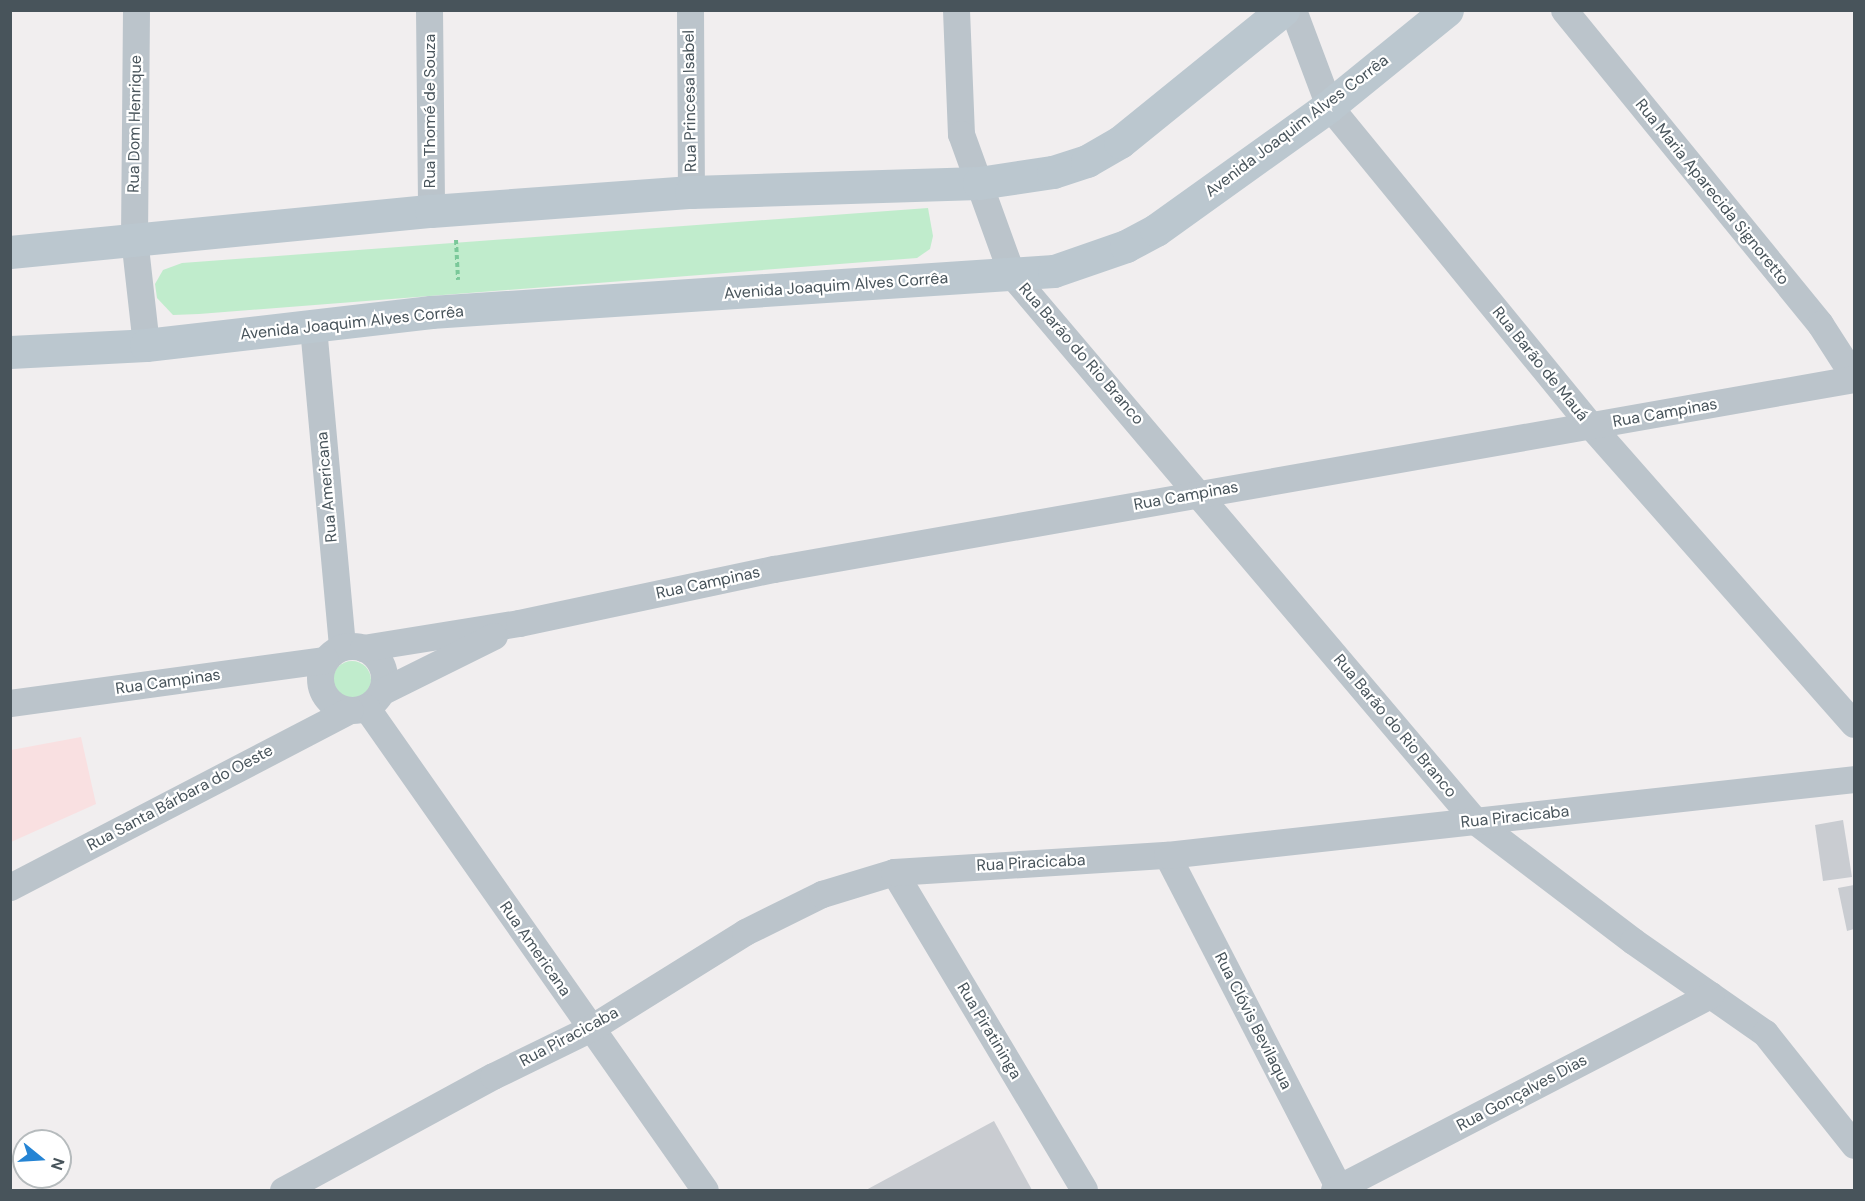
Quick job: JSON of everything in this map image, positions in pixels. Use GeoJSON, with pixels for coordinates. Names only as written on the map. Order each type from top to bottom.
{"type":"FeatureCollection","features":[{"type":"Feature","properties":{"kind":"main road"},"geometry":{"type":"LineString","coordinates":[[10,252],[134,238],[442,210],[691,192],[979,183],[1053,171],[1087,161],[1120,142],[1283,10]]}},
{"type":"Feature","properties":{"kind":"main road","name":"Avenida Joaquim Alves Corrêa"},"geometry":{"type":"LineString","coordinates":[[10,352],[146,345],[460,310],[1054,271],[1126,246],[1156,230],[1329,106],[1447,10]]}},
{"type":"Feature","properties":{"kind":"street","name":"Rua Dom Henrique"},"geometry":{"type":"LineString","coordinates":[[134,238],[136,10]]}},
{"type":"Feature","properties":{"kind":"street","name":"Rua Thomé de Souza"},"geometry":{"type":"LineString","coordinates":[[429,10],[442,210]]}},
{"type":"Feature","properties":{"kind":"street","name":"Rua Princesa Isabel"},"geometry":{"type":"LineString","coordinates":[[690,10],[691,192]]}},
{"type":"Feature","properties":{"kind":"street"},"geometry":{"type":"LineString","coordinates":[[956,10],[961,134],[1012,274]]}},
{"type":"Feature","properties":{"kind":"street","name":"Rua Barão de Mauá"},"geometry":{"type":"LineString","coordinates":[[1293,10],[1329,106],[1591,426],[1854,724]]}},
{"type":"Feature","properties":{"kind":"street","name":"Rua Maria Aparecida Signoretto"},"geometry":{"type":"LineString","coordinates":[[1564,10],[1820,324],[1854,378]]}},
{"type":"Feature","properties":{"kind":"street"},"geometry":{"type":"LineString","coordinates":[[134,238],[146,345]]}},
{"type":"Feature","properties":{"kind":"street","name":"Rua Barão do Rio Branco"},"geometry":{"type":"LineString","coordinates":[[1012,274],[1200,493],[1475,821],[1541,874],[1765,1033],[1854,1145]]}},
{"type":"Feature","properties":{"kind":"street","name":"Rua Americana"},"geometry":{"type":"LineString","coordinates":[[313,327],[343,652]]}},
{"type":"Feature","properties":{"kind":"street","name":"Rua Campinas"},"geometry":{"type":"LineString","coordinates":[[10,703],[519,623],[774,569],[1854,378]]}},
{"type":"Feature","properties":{"kind":"street","name":"Rua Campinas"},"geometry":{"type":"LineString","coordinates":[[366,703],[519,623]]}},
{"type":"Feature","properties":{"kind":"street"},"geometry":{"type":"LineString","coordinates":[[343,652],[379,662],[383,672],[366,703],[336,706],[322,691],[320,681],[343,652]]}},
{"type":"Feature","properties":{"kind":"street","name":"Rua Americana"},"geometry":{"type":"LineString","coordinates":[[366,703],[705,1191]]}},
{"type":"Feature","properties":{"kind":"street","name":"Rua Santa Bárbara do Oeste"},"geometry":{"type":"LineString","coordinates":[[10,887],[366,703]]}},
{"type":"Feature","properties":{"kind":"street","name":"Rua Piracicaba"},"geometry":{"type":"LineString","coordinates":[[283,1191],[493,1076],[591,1028],[745,932],[822,894],[894,872],[1167,855],[1854,779]]}},
{"type":"Feature","properties":{"kind":"street","name":"Rua Clóvis Bevilaqua"},"geometry":{"type":"LineString","coordinates":[[1167,855],[1336,1189]]}},
{"type":"Feature","properties":{"kind":"street","name":"Rua Piratininga"},"geometry":{"type":"LineString","coordinates":[[894,872],[1084,1191]]}},
{"type":"Feature","properties":{"kind":"street","name":"Rua Gonçalves Dias"},"geometry":{"type":"LineString","coordinates":[[1336,1189],[1710,995]]}},
{"type":"Feature","properties":{"kind":"path"},"geometry":{"type":"LineString","coordinates":[[442,210],[460,310]]}},
{"type":"Feature","properties":{"kind":"shaded area"},"geometry":{"type":"Polygon","coordinates":[[[81,737],[96,804],[11,842],[11,750],[81,737]]]}},
{"type":"Feature","properties":{"kind":"green space"},"geometry":{"type":"Polygon","coordinates":[[[928,208],[933,236],[930,249],[917,258],[173,315],[157,298],[155,284],[163,270],[182,263],[928,208]]]}},
{"type":"Feature","properties":{"kind":"green space"},"geometry":{"type":"Polygon","coordinates":[[[352,661],[365,667],[371,680],[365,693],[352,699],[339,693],[333,680],[339,667],[352,661]]]}},
{"type":"Feature","properties":{"kind":"building"},"geometry":{"type":"Polygon","coordinates":[[[1843,820],[1852,877],[1823,881],[1815,825],[1843,820]]]}},
{"type":"Feature","properties":{"kind":"building"},"geometry":{"type":"Polygon","coordinates":[[[1854,885],[1854,929],[1847,931],[1838,888],[1854,885]]]}},
{"type":"Feature","properties":{"kind":"building"},"geometry":{"type":"Polygon","coordinates":[[[994,1121],[1032,1190],[866,1190],[994,1121]]]}}]}
